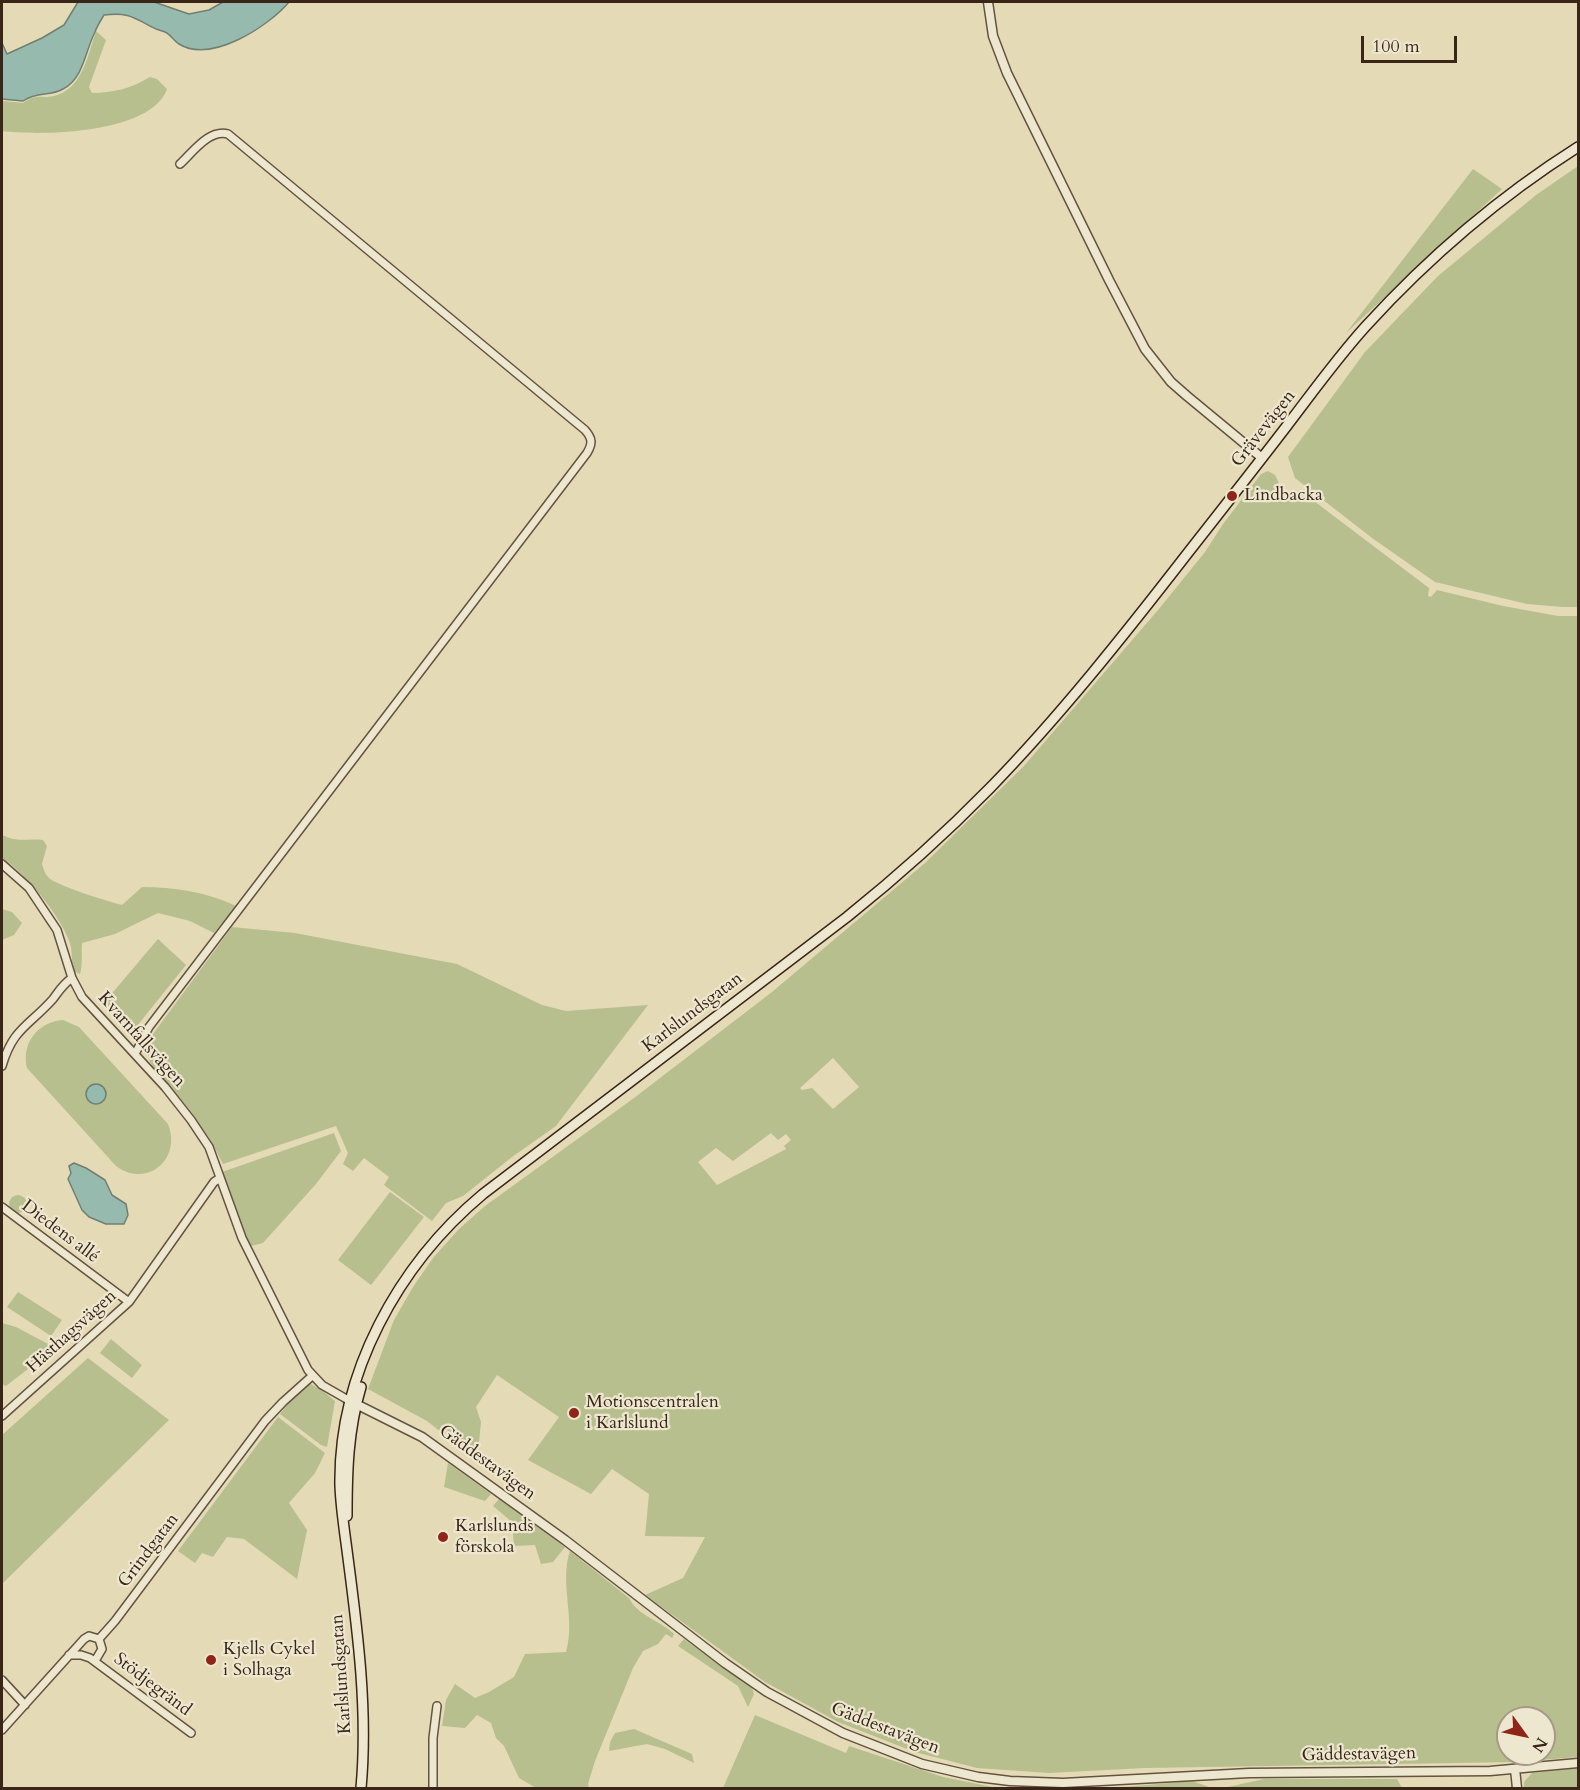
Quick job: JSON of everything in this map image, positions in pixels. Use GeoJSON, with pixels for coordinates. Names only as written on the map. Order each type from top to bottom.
{"type":"FeatureCollection","features":[{"type":"Feature","properties":{"kind":"main road","name":"Grävevägen"},"geometry":{"type":"LineString","coordinates":[[1009,766],[1134,620],[1364,328],[1419,271],[1469,225],[1578,147]]}},
{"type":"Feature","properties":{"kind":"main road","name":"Karlslundsgatan"},"geometry":{"type":"LineString","coordinates":[[362,1788],[364,1743],[362,1689],[348,1557],[348,1455],[353,1403],[400,1288],[442,1232],[469,1205],[865,903],[915,860],[1009,766]]}},
{"type":"Feature","properties":{"kind":"street"},"geometry":{"type":"LineString","coordinates":[[988,2],[993,36],[1007,73],[1136,334],[1171,382],[1262,458]]}},
{"type":"Feature","properties":{"kind":"street"},"geometry":{"type":"LineString","coordinates":[[135,1054],[149,1027],[587,453],[591,443],[585,430],[228,134],[220,132],[211,136],[180,164]]}},
{"type":"Feature","properties":{"kind":"street","name":"Kvarnfallsvägen"},"geometry":{"type":"LineString","coordinates":[[2,864],[29,888],[57,930],[72,978],[86,1002],[165,1087],[209,1147],[242,1238],[312,1376],[333,1393],[353,1403]]}},
{"type":"Feature","properties":{"kind":"street"},"geometry":{"type":"LineString","coordinates":[[2,1066],[6,1052],[20,1029],[72,978]]}},
{"type":"Feature","properties":{"kind":"street","name":"Hästhagsvägen"},"geometry":{"type":"LineString","coordinates":[[2,1416],[129,1302],[213,1182],[220,1178]]}},
{"type":"Feature","properties":{"kind":"street","name":"Diedens allé"},"geometry":{"type":"LineString","coordinates":[[2,1207],[129,1302]]}},
{"type":"Feature","properties":{"kind":"street","name":"Grindgatan"},"geometry":{"type":"LineString","coordinates":[[2,1730],[84,1639],[89,1636],[99,1639],[115,1622],[266,1421],[312,1376]]}},
{"type":"Feature","properties":{"kind":"street","name":"Gäddestavägen"},"geometry":{"type":"LineString","coordinates":[[353,1403],[423,1437],[768,1692],[843,1733],[905,1759],[978,1777],[1035,1783],[1249,1773],[1471,1771],[1578,1763]]}},
{"type":"Feature","properties":{"kind":"street","name":"Stödjegränd"},"geometry":{"type":"LineString","coordinates":[[95,1662],[102,1649],[99,1639]]}},
{"type":"Feature","properties":{"kind":"street","name":"Stödjegränd"},"geometry":{"type":"LineString","coordinates":[[69,1655],[85,1656],[95,1662],[190,1733]]}},
{"type":"Feature","properties":{"kind":"street"},"geometry":{"type":"LineString","coordinates":[[2,1680],[25,1705]]}},
{"type":"Feature","properties":{"kind":"street"},"geometry":{"type":"LineString","coordinates":[[433,1788],[433,1738],[437,1706]]}},
{"type":"Feature","properties":{"kind":"street"},"geometry":{"type":"LineString","coordinates":[[1515,1768],[1517,1788]]}},
{"type":"Feature","properties":{"kind":"green space"},"geometry":{"type":"Polygon","coordinates":[[[96,31],[106,40],[89,87],[92,93],[122,89],[150,77],[157,79],[167,89],[157,104],[140,115],[93,129],[42,133],[2,131],[2,101],[23,103],[32,98],[49,97],[64,92],[72,86],[83,70],[96,31]]]}},
{"type":"Feature","properties":{"kind":"green space"},"geometry":{"type":"Polygon","coordinates":[[[1578,166],[1578,607],[1563,607],[1527,604],[1435,582],[1372,538],[1295,478],[1288,457],[1365,352],[1438,276],[1536,195],[1578,166]]]}},
{"type":"Feature","properties":{"kind":"green space"},"geometry":{"type":"Polygon","coordinates":[[[1473,169],[1502,189],[1346,333],[1473,169]]]}},
{"type":"Feature","properties":{"kind":"green space"},"geometry":{"type":"Polygon","coordinates":[[[1268,471],[1275,475],[1286,498],[1298,491],[1302,492],[1429,588],[1428,596],[1431,597],[1437,590],[1503,606],[1558,616],[1578,616],[1578,1757],[1556,1759],[1556,1706],[1496,1706],[1496,1762],[1145,1768],[1049,1773],[977,1768],[915,1752],[838,1722],[765,1682],[645,1595],[683,1578],[705,1537],[645,1536],[649,1494],[612,1469],[591,1494],[528,1460],[559,1417],[497,1375],[476,1407],[481,1422],[478,1452],[461,1448],[427,1421],[368,1389],[394,1320],[433,1258],[459,1229],[485,1206],[634,1098],[772,992],[925,863],[1023,767],[1158,610],[1205,552],[1261,474],[1268,471]],[[833,1058],[800,1088],[802,1090],[812,1088],[833,1109],[859,1087],[833,1058]],[[771,1133],[733,1161],[716,1148],[698,1162],[717,1185],[786,1149],[784,1146],[791,1140],[786,1134],[778,1140],[771,1133]]]}},
{"type":"Feature","properties":{"kind":"green space"},"geometry":{"type":"Polygon","coordinates":[[[2,835],[18,840],[43,840],[47,846],[42,864],[48,877],[71,889],[122,905],[142,887],[154,887],[202,894],[236,906],[214,933],[190,921],[158,913],[115,934],[82,943],[80,974],[73,971],[71,947],[53,911],[22,874],[2,858],[2,835]]]}},
{"type":"Feature","properties":{"kind":"green space"},"geometry":{"type":"Polygon","coordinates":[[[2,909],[12,912],[22,923],[14,935],[2,940],[2,909]]]}},
{"type":"Feature","properties":{"kind":"green space"},"geometry":{"type":"Polygon","coordinates":[[[232,927],[295,933],[457,964],[542,1005],[566,1011],[648,1005],[556,1126],[463,1196],[446,1203],[432,1221],[384,1185],[389,1177],[364,1158],[353,1171],[343,1164],[348,1153],[336,1126],[223,1164],[210,1139],[188,1108],[153,1067],[148,1058],[150,1038],[232,927]]]}},
{"type":"Feature","properties":{"kind":"green space"},"geometry":{"type":"Polygon","coordinates":[[[158,939],[186,965],[133,1031],[103,1004],[158,939]]]}},
{"type":"Feature","properties":{"kind":"green space"},"geometry":{"type":"Polygon","coordinates":[[[63,1020],[79,1027],[168,1124],[171,1137],[170,1149],[166,1159],[159,1167],[139,1174],[116,1166],[27,1068],[27,1050],[33,1035],[46,1025],[63,1020]]]}},
{"type":"Feature","properties":{"kind":"green space"},"geometry":{"type":"Polygon","coordinates":[[[334,1133],[341,1151],[316,1184],[263,1243],[251,1246],[239,1223],[222,1172],[334,1133]]]}},
{"type":"Feature","properties":{"kind":"green space"},"geometry":{"type":"Polygon","coordinates":[[[390,1192],[424,1217],[371,1285],[338,1260],[390,1192]]]}},
{"type":"Feature","properties":{"kind":"green space"},"geometry":{"type":"Polygon","coordinates":[[[18,1195],[24,1198],[27,1204],[24,1210],[18,1213],[12,1210],[9,1204],[12,1198],[18,1195]]]}},
{"type":"Feature","properties":{"kind":"green space"},"geometry":{"type":"Polygon","coordinates":[[[18,1292],[62,1320],[51,1336],[7,1307],[18,1292]]]}},
{"type":"Feature","properties":{"kind":"green space"},"geometry":{"type":"Polygon","coordinates":[[[2,1323],[16,1327],[50,1345],[41,1359],[6,1386],[2,1384],[2,1323]]]}},
{"type":"Feature","properties":{"kind":"green space"},"geometry":{"type":"Polygon","coordinates":[[[111,1339],[142,1365],[132,1378],[100,1353],[111,1339]]]}},
{"type":"Feature","properties":{"kind":"green space"},"geometry":{"type":"Polygon","coordinates":[[[88,1358],[169,1420],[2,1584],[2,1435],[88,1358]]]}},
{"type":"Feature","properties":{"kind":"green space"},"geometry":{"type":"Polygon","coordinates":[[[309,1383],[335,1401],[327,1447],[321,1445],[280,1414],[295,1395],[309,1383]]]}},
{"type":"Feature","properties":{"kind":"green space"},"geometry":{"type":"Polygon","coordinates":[[[278,1417],[325,1453],[315,1473],[289,1503],[307,1530],[297,1579],[244,1539],[227,1537],[213,1557],[202,1553],[195,1563],[178,1551],[278,1417]]]}},
{"type":"Feature","properties":{"kind":"green space"},"geometry":{"type":"Polygon","coordinates":[[[448,1463],[491,1494],[485,1501],[444,1487],[448,1463]]]}},
{"type":"Feature","properties":{"kind":"green space"},"geometry":{"type":"Polygon","coordinates":[[[499,1499],[565,1547],[553,1562],[541,1564],[535,1545],[514,1546],[512,1522],[493,1506],[499,1499]]]}},
{"type":"Feature","properties":{"kind":"green space"},"geometry":{"type":"Polygon","coordinates":[[[570,1551],[629,1598],[638,1610],[674,1634],[672,1638],[666,1634],[658,1644],[643,1651],[633,1668],[595,1761],[588,1784],[589,1788],[536,1788],[519,1778],[504,1746],[496,1738],[491,1723],[477,1715],[465,1728],[442,1726],[446,1700],[455,1684],[475,1698],[514,1677],[525,1654],[566,1652],[569,1627],[566,1576],[570,1551]]]}},
{"type":"Feature","properties":{"kind":"green space"},"geometry":{"type":"Polygon","coordinates":[[[684,1639],[752,1688],[754,1694],[748,1707],[738,1686],[678,1646],[684,1639]]]}},
{"type":"Feature","properties":{"kind":"green space"},"geometry":{"type":"Polygon","coordinates":[[[755,1715],[846,1753],[849,1746],[943,1777],[998,1788],[723,1788],[755,1715]]]}},
{"type":"Feature","properties":{"kind":"green space"},"geometry":{"type":"Polygon","coordinates":[[[634,1729],[692,1754],[694,1763],[665,1749],[647,1744],[609,1751],[610,1742],[615,1733],[634,1729]]]}},
{"type":"Feature","properties":{"kind":"green space"},"geometry":{"type":"Polygon","coordinates":[[[1578,1768],[1578,1788],[1524,1788],[1524,1782],[1532,1773],[1578,1768]]]}},
{"type":"Feature","properties":{"kind":"green space"},"geometry":{"type":"Polygon","coordinates":[[[1264,1779],[1397,1779],[1402,1788],[1223,1788],[1264,1779]]]}},
{"type":"Feature","properties":{"kind":"green space"},"geometry":{"type":"Polygon","coordinates":[[[1192,1781],[1212,1788],[1112,1788],[1192,1781]]]}},
{"type":"Feature","properties":{"kind":"water"},"geometry":{"type":"Polygon","coordinates":[[[78,2],[154,2],[189,14],[209,10],[223,2],[289,2],[268,22],[254,31],[223,46],[207,49],[192,49],[179,44],[167,33],[130,16],[104,15],[80,71],[70,84],[53,93],[34,96],[23,101],[2,99],[2,43],[7,54],[42,38],[64,25],[78,2]]]}},
{"type":"Feature","properties":{"kind":"water"},"geometry":{"type":"Polygon","coordinates":[[[96,1084],[103,1087],[106,1094],[103,1101],[96,1104],[89,1101],[86,1094],[89,1087],[96,1084]]]}},
{"type":"Feature","properties":{"kind":"water"},"geometry":{"type":"Polygon","coordinates":[[[74,1163],[105,1180],[112,1195],[126,1204],[128,1215],[124,1224],[106,1224],[89,1217],[82,1210],[68,1179],[71,1173],[69,1166],[74,1163]]]}},
{"type":"Feature","properties":{"kind":"place","name":"Lindbacka"},"geometry":{"type":"Point","coordinates":[1232,496]}},
{"type":"Feature","properties":{"kind":"place","name":"Motionscentralen i Karlslund"},"geometry":{"type":"Point","coordinates":[574,1413]}},
{"type":"Feature","properties":{"kind":"place","name":"Karlslunds förskola"},"geometry":{"type":"Point","coordinates":[443,1537]}},
{"type":"Feature","properties":{"kind":"place","name":"Kjells Cykel i Solhaga"},"geometry":{"type":"Point","coordinates":[211,1660]}}]}
